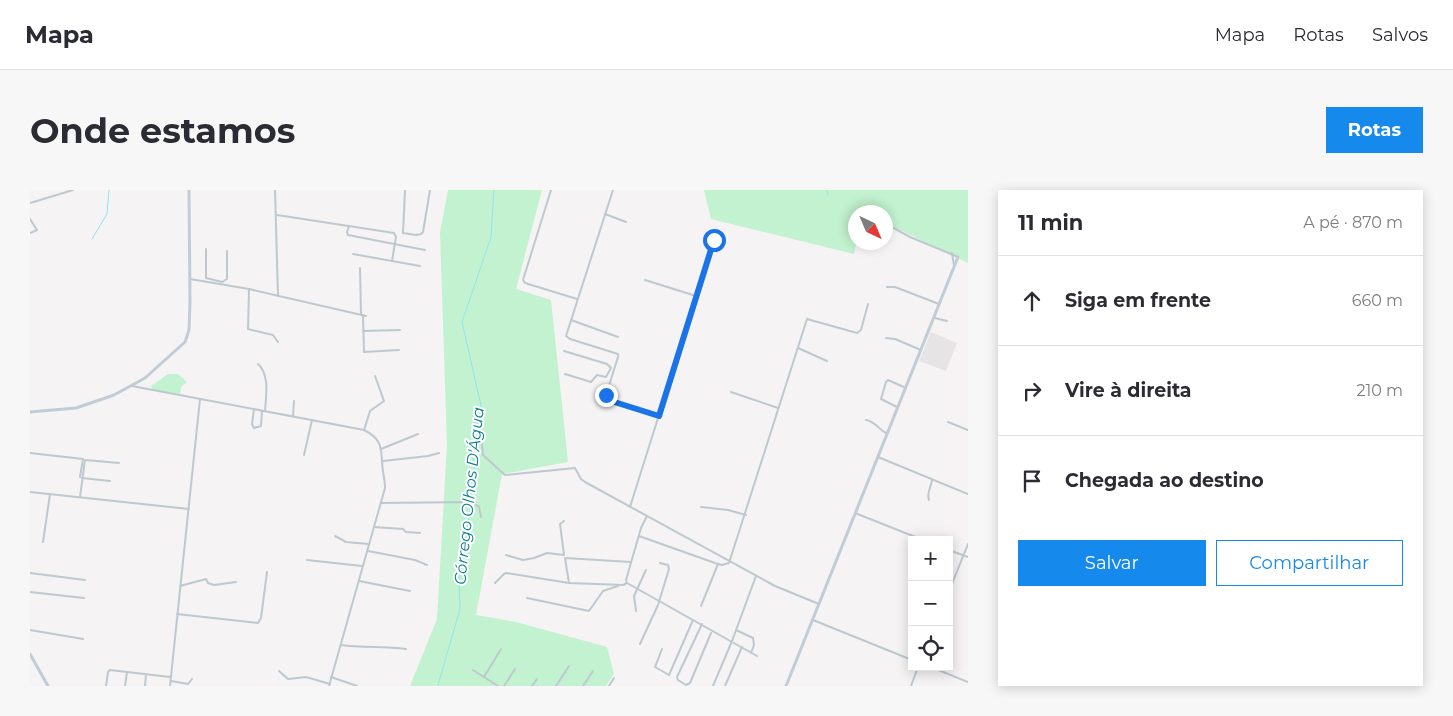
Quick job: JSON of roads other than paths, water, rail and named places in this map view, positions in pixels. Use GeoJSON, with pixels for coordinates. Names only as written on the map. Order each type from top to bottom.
{"type":"FeatureCollection","features":[{"type":"Feature","properties":{"kind":"street"},"geometry":{"type":"LineString","coordinates":[[30,203],[73,190]]}},
{"type":"Feature","properties":{"kind":"street"},"geometry":{"type":"LineString","coordinates":[[30,412],[76,408],[101,400],[132,386],[157,368],[186,341],[189,326],[190,280],[189,190]]}},
{"type":"Feature","properties":{"kind":"street"},"geometry":{"type":"LineString","coordinates":[[276,190],[278,296]]}},
{"type":"Feature","properties":{"kind":"street"},"geometry":{"type":"LineString","coordinates":[[406,190],[403,233],[419,235],[424,230],[430,190]]}},
{"type":"Feature","properties":{"kind":"street"},"geometry":{"type":"LineString","coordinates":[[551,190],[523,281],[578,300]]}},
{"type":"Feature","properties":{"kind":"street"},"geometry":{"type":"LineString","coordinates":[[613,190],[566,334],[567,337],[618,354],[605,396],[607,400],[659,416]]}},
{"type":"Feature","properties":{"kind":"street"},"geometry":{"type":"LineString","coordinates":[[605,214],[626,222]]}},
{"type":"Feature","properties":{"kind":"street"},"geometry":{"type":"LineString","coordinates":[[277,215],[394,233],[396,236],[392,261]]}},
{"type":"Feature","properties":{"kind":"street"},"geometry":{"type":"LineString","coordinates":[[30,219],[37,230],[30,233]]}},
{"type":"Feature","properties":{"kind":"street"},"geometry":{"type":"LineString","coordinates":[[349,226],[346,232],[348,235],[425,250]]}},
{"type":"Feature","properties":{"kind":"street"},"geometry":{"type":"LineString","coordinates":[[786,686],[958,256],[917,240],[893,228]]}},
{"type":"Feature","properties":{"kind":"street"},"geometry":{"type":"LineString","coordinates":[[630,506],[714,240]]}},
{"type":"Feature","properties":{"kind":"street"},"geometry":{"type":"LineString","coordinates":[[206,249],[205,276],[216,282],[364,315]]}},
{"type":"Feature","properties":{"kind":"street"},"geometry":{"type":"LineString","coordinates":[[190,280],[224,282],[227,279],[227,251]]}},
{"type":"Feature","properties":{"kind":"street"},"geometry":{"type":"LineString","coordinates":[[952,253],[954,265]]}},
{"type":"Feature","properties":{"kind":"street"},"geometry":{"type":"LineString","coordinates":[[352,254],[420,266]]}},
{"type":"Feature","properties":{"kind":"street"},"geometry":{"type":"LineString","coordinates":[[360,268],[364,315],[364,352],[399,350]]}},
{"type":"Feature","properties":{"kind":"street"},"geometry":{"type":"LineString","coordinates":[[645,280],[696,296]]}},
{"type":"Feature","properties":{"kind":"street"},"geometry":{"type":"LineString","coordinates":[[888,287],[894,287],[938,304]]}},
{"type":"Feature","properties":{"kind":"street"},"geometry":{"type":"LineString","coordinates":[[248,289],[248,329],[273,335],[278,342]]}},
{"type":"Feature","properties":{"kind":"street"},"geometry":{"type":"LineString","coordinates":[[638,536],[718,564],[729,564],[807,320],[857,333],[861,330],[868,304]]}},
{"type":"Feature","properties":{"kind":"street"},"geometry":{"type":"LineString","coordinates":[[933,318],[947,321]]}},
{"type":"Feature","properties":{"kind":"street"},"geometry":{"type":"LineString","coordinates":[[571,320],[618,337]]}},
{"type":"Feature","properties":{"kind":"street"},"geometry":{"type":"LineString","coordinates":[[363,331],[400,330]]}},
{"type":"Feature","properties":{"kind":"street"},"geometry":{"type":"LineString","coordinates":[[886,338],[895,339],[921,350]]}},
{"type":"Feature","properties":{"kind":"street"},"geometry":{"type":"LineString","coordinates":[[798,348],[827,361]]}},
{"type":"Feature","properties":{"kind":"street"},"geometry":{"type":"LineString","coordinates":[[564,351],[610,366],[606,377]]}},
{"type":"Feature","properties":{"kind":"street"},"geometry":{"type":"LineString","coordinates":[[254,409],[252,424],[254,428],[262,425],[266,379],[263,370],[258,364]]}},
{"type":"Feature","properties":{"kind":"street"},"geometry":{"type":"LineString","coordinates":[[565,374],[591,382],[597,376],[611,378]]}},
{"type":"Feature","properties":{"kind":"street"},"geometry":{"type":"LineString","coordinates":[[364,430],[370,411],[384,401],[375,376]]}},
{"type":"Feature","properties":{"kind":"street"},"geometry":{"type":"LineString","coordinates":[[898,407],[881,398],[886,381],[906,388]]}},
{"type":"Feature","properties":{"kind":"street"},"geometry":{"type":"LineString","coordinates":[[132,386],[364,430],[375,437],[381,449],[385,488],[329,685],[306,677],[288,679],[279,671]]}},
{"type":"Feature","properties":{"kind":"street"},"geometry":{"type":"LineString","coordinates":[[731,392],[780,408]]}},
{"type":"Feature","properties":{"kind":"street"},"geometry":{"type":"LineString","coordinates":[[170,686],[200,399]]}},
{"type":"Feature","properties":{"kind":"street"},"geometry":{"type":"LineString","coordinates":[[293,417],[294,401]]}},
{"type":"Feature","properties":{"kind":"street"},"geometry":{"type":"LineString","coordinates":[[304,455],[312,420]]}},
{"type":"Feature","properties":{"kind":"street"},"geometry":{"type":"LineString","coordinates":[[866,420],[873,422],[887,433]]}},
{"type":"Feature","properties":{"kind":"street"},"geometry":{"type":"LineString","coordinates":[[948,422],[968,430]]}},
{"type":"Feature","properties":{"kind":"street"},"geometry":{"type":"LineString","coordinates":[[475,423],[481,435],[483,456],[505,475],[574,467],[585,482],[775,586],[819,604]]}},
{"type":"Feature","properties":{"kind":"street"},"geometry":{"type":"LineString","coordinates":[[381,449],[418,434]]}},
{"type":"Feature","properties":{"kind":"street"},"geometry":{"type":"LineString","coordinates":[[30,453],[82,459],[80,497]]}},
{"type":"Feature","properties":{"kind":"street"},"geometry":{"type":"LineString","coordinates":[[383,461],[439,453]]}},
{"type":"Feature","properties":{"kind":"street"},"geometry":{"type":"LineString","coordinates":[[878,457],[968,494]]}},
{"type":"Feature","properties":{"kind":"street"},"geometry":{"type":"LineString","coordinates":[[81,478],[86,459],[119,463]]}},
{"type":"Feature","properties":{"kind":"street"},"geometry":{"type":"LineString","coordinates":[[81,478],[110,481]]}},
{"type":"Feature","properties":{"kind":"street"},"geometry":{"type":"LineString","coordinates":[[928,500],[932,479]]}},
{"type":"Feature","properties":{"kind":"street"},"geometry":{"type":"LineString","coordinates":[[30,492],[189,509]]}},
{"type":"Feature","properties":{"kind":"street"},"geometry":{"type":"LineString","coordinates":[[43,542],[50,494]]}},
{"type":"Feature","properties":{"kind":"street"},"geometry":{"type":"LineString","coordinates":[[381,504],[472,502],[478,506],[481,517]]}},
{"type":"Feature","properties":{"kind":"street"},"geometry":{"type":"LineString","coordinates":[[700,507],[728,510],[746,515]]}},
{"type":"Feature","properties":{"kind":"street"},"geometry":{"type":"LineString","coordinates":[[855,513],[913,536]]}},
{"type":"Feature","properties":{"kind":"street"},"geometry":{"type":"LineString","coordinates":[[627,584],[626,580],[638,536],[646,516]]}},
{"type":"Feature","properties":{"kind":"street"},"geometry":{"type":"LineString","coordinates":[[564,521],[560,524],[568,582]]}},
{"type":"Feature","properties":{"kind":"street"},"geometry":{"type":"LineString","coordinates":[[374,527],[403,529],[406,532],[420,533]]}},
{"type":"Feature","properties":{"kind":"street"},"geometry":{"type":"LineString","coordinates":[[335,536],[346,542],[370,544]]}},
{"type":"Feature","properties":{"kind":"street"},"geometry":{"type":"LineString","coordinates":[[953,581],[968,544]]}},
{"type":"Feature","properties":{"kind":"street"},"geometry":{"type":"LineString","coordinates":[[368,551],[415,560],[427,565]]}},
{"type":"Feature","properties":{"kind":"street"},"geometry":{"type":"LineString","coordinates":[[953,551],[968,557]]}},
{"type":"Feature","properties":{"kind":"street"},"geometry":{"type":"LineString","coordinates":[[506,555],[523,560],[531,559],[547,552],[564,556],[631,562]]}},
{"type":"Feature","properties":{"kind":"street"},"geometry":{"type":"LineString","coordinates":[[308,560],[363,566]]}},
{"type":"Feature","properties":{"kind":"street"},"geometry":{"type":"LineString","coordinates":[[640,644],[659,601],[669,568],[660,563]]}},
{"type":"Feature","properties":{"kind":"street"},"geometry":{"type":"LineString","coordinates":[[701,606],[718,564]]}},
{"type":"Feature","properties":{"kind":"street"},"geometry":{"type":"LineString","coordinates":[[636,611],[633,598],[646,570]]}},
{"type":"Feature","properties":{"kind":"street"},"geometry":{"type":"LineString","coordinates":[[177,614],[258,623],[261,618],[267,572]]}},
{"type":"Feature","properties":{"kind":"street"},"geometry":{"type":"LineString","coordinates":[[30,573],[85,580]]}},
{"type":"Feature","properties":{"kind":"street"},"geometry":{"type":"LineString","coordinates":[[495,583],[505,573],[568,582],[623,585]]}},
{"type":"Feature","properties":{"kind":"street"},"geometry":{"type":"LineString","coordinates":[[713,686],[756,576]]}},
{"type":"Feature","properties":{"kind":"street"},"geometry":{"type":"LineString","coordinates":[[180,586],[206,579],[208,584],[214,585],[236,582]]}},
{"type":"Feature","properties":{"kind":"street"},"geometry":{"type":"LineString","coordinates":[[359,581],[410,591]]}},
{"type":"Feature","properties":{"kind":"street"},"geometry":{"type":"LineString","coordinates":[[527,598],[589,611],[604,590],[627,584],[757,656]]}},
{"type":"Feature","properties":{"kind":"street"},"geometry":{"type":"LineString","coordinates":[[30,592],[84,598]]}},
{"type":"Feature","properties":{"kind":"street"},"geometry":{"type":"LineString","coordinates":[[662,649],[655,667],[669,675],[693,620]]}},
{"type":"Feature","properties":{"kind":"street"},"geometry":{"type":"LineString","coordinates":[[813,620],[908,658]]}},
{"type":"Feature","properties":{"kind":"street"},"geometry":{"type":"LineString","coordinates":[[702,624],[677,677],[678,680],[686,684],[690,683],[711,633]]}},
{"type":"Feature","properties":{"kind":"street"},"geometry":{"type":"LineString","coordinates":[[30,630],[83,640]]}},
{"type":"Feature","properties":{"kind":"street"},"geometry":{"type":"LineString","coordinates":[[736,630],[753,638],[754,645],[751,652]]}},
{"type":"Feature","properties":{"kind":"street"},"geometry":{"type":"LineString","coordinates":[[341,645],[406,649]]}},
{"type":"Feature","properties":{"kind":"street"},"geometry":{"type":"LineString","coordinates":[[725,686],[742,647]]}},
{"type":"Feature","properties":{"kind":"street"},"geometry":{"type":"LineString","coordinates":[[484,677],[501,649]]}},
{"type":"Feature","properties":{"kind":"street"},"geometry":{"type":"LineString","coordinates":[[31,656],[48,686]]}},
{"type":"Feature","properties":{"kind":"street"},"geometry":{"type":"LineString","coordinates":[[556,686],[569,666]]}},
{"type":"Feature","properties":{"kind":"street"},"geometry":{"type":"LineString","coordinates":[[504,686],[515,669]]}},
{"type":"Feature","properties":{"kind":"street"},"geometry":{"type":"LineString","coordinates":[[473,670],[498,686]]}},
{"type":"Feature","properties":{"kind":"street"},"geometry":{"type":"LineString","coordinates":[[106,686],[109,671],[171,677]]}},
{"type":"Feature","properties":{"kind":"street"},"geometry":{"type":"LineString","coordinates":[[583,686],[593,671]]}},
{"type":"Feature","properties":{"kind":"street"},"geometry":{"type":"LineString","coordinates":[[911,686],[917,671]]}},
{"type":"Feature","properties":{"kind":"street"},"geometry":{"type":"LineString","coordinates":[[941,671],[968,682]]}},
{"type":"Feature","properties":{"kind":"street"},"geometry":{"type":"LineString","coordinates":[[126,686],[127,672]]}},
{"type":"Feature","properties":{"kind":"street"},"geometry":{"type":"LineString","coordinates":[[145,686],[146,674]]}},
{"type":"Feature","properties":{"kind":"street"},"geometry":{"type":"LineString","coordinates":[[331,677],[357,686]]}},
{"type":"Feature","properties":{"kind":"street"},"geometry":{"type":"LineString","coordinates":[[532,686],[537,678]]}},
{"type":"Feature","properties":{"kind":"street"},"geometry":{"type":"LineString","coordinates":[[609,686],[614,678]]}},
{"type":"Feature","properties":{"kind":"street"},"geometry":{"type":"LineString","coordinates":[[170,681],[188,684],[192,679]]}},
{"type":"Feature","properties":{"kind":"waterway"},"geometry":{"type":"LineString","coordinates":[[92,239],[107,214],[109,190]]}},
{"type":"Feature","properties":{"kind":"waterway","name":"Córrego Olhos D'Água"},"geometry":{"type":"LineString","coordinates":[[438,685],[460,609],[459,568],[467,533],[475,469],[472,444],[482,410],[462,322],[491,237],[494,190]]}},
{"type":"Feature","properties":{"kind":"waterway"},"geometry":{"type":"LineString","coordinates":[[827,190],[828,195]]}}]}
